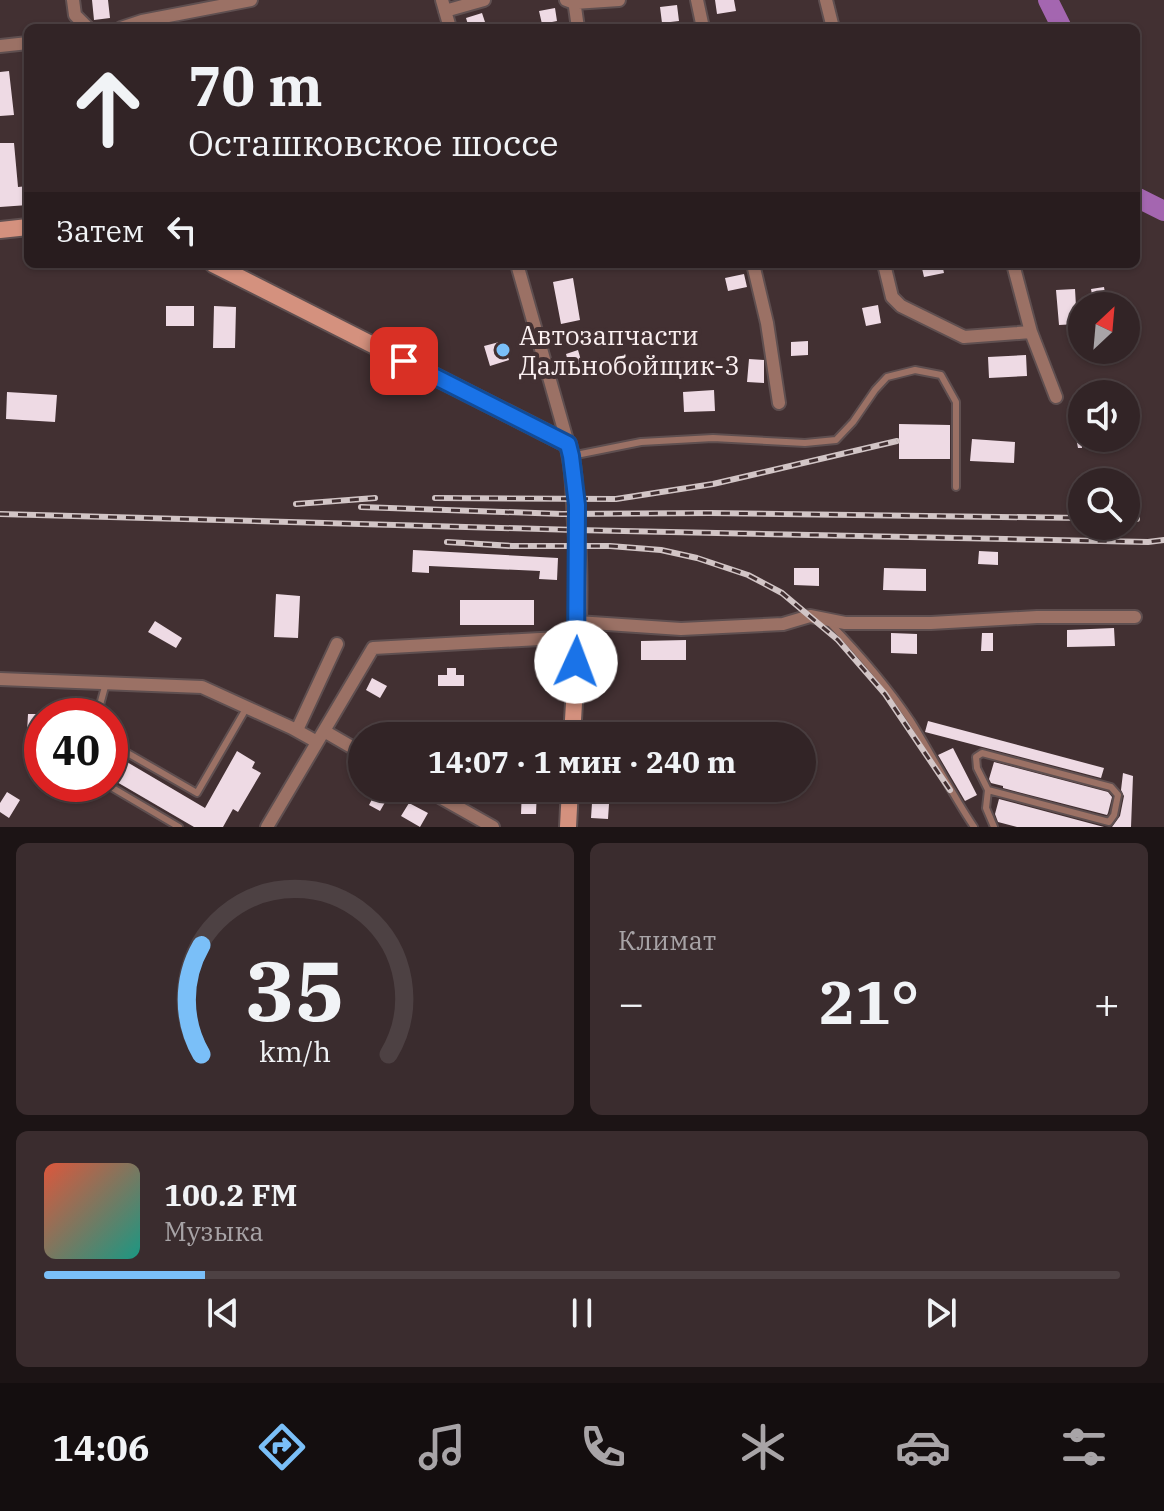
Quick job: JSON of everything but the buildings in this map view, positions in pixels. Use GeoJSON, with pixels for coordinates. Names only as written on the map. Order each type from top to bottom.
{"type":"FeatureCollection","features":[{"type":"Feature","properties":{"kind":"street"},"geometry":{"type":"LineString","coordinates":[[73,0],[75,15],[84,24]]}},
{"type":"Feature","properties":{"kind":"street"},"geometry":{"type":"LineString","coordinates":[[133,24],[251,0]]}},
{"type":"Feature","properties":{"kind":"street"},"geometry":{"type":"LineString","coordinates":[[443,6],[484,0]]}},
{"type":"Feature","properties":{"kind":"street"},"geometry":{"type":"LineString","coordinates":[[577,24],[572,1],[619,0]]}},
{"type":"Feature","properties":{"kind":"street"},"geometry":{"type":"LineString","coordinates":[[697,0],[702,24]]}},
{"type":"Feature","properties":{"kind":"street"},"geometry":{"type":"LineString","coordinates":[[826,0],[832,24]]}},
{"type":"Feature","properties":{"kind":"street"},"geometry":{"type":"LineString","coordinates":[[0,46],[24,43]]}},
{"type":"Feature","properties":{"kind":"street"},"geometry":{"type":"LineString","coordinates":[[0,230],[24,227]]}},
{"type":"Feature","properties":{"kind":"street"},"geometry":{"type":"LineString","coordinates":[[221,268],[570,450]]}},
{"type":"Feature","properties":{"kind":"street"},"geometry":{"type":"LineString","coordinates":[[518,268],[570,450],[577,505],[577,629],[573,722]]}},
{"type":"Feature","properties":{"kind":"street"},"geometry":{"type":"LineString","coordinates":[[754,268],[767,323],[779,403]]}},
{"type":"Feature","properties":{"kind":"street"},"geometry":{"type":"LineString","coordinates":[[885,268],[892,297],[901,306],[964,337],[1031,332]]}},
{"type":"Feature","properties":{"kind":"street"},"geometry":{"type":"LineString","coordinates":[[1014,268],[1031,332],[1056,397]]}},
{"type":"Feature","properties":{"kind":"street"},"geometry":{"type":"LineString","coordinates":[[267,827],[373,648],[577,629],[681,629],[783,624],[810,616],[845,623],[1135,617]]}},
{"type":"Feature","properties":{"kind":"street"},"geometry":{"type":"LineString","coordinates":[[297,730],[337,644]]}},
{"type":"Feature","properties":{"kind":"street"},"geometry":{"type":"LineString","coordinates":[[0,679],[202,687],[297,730],[348,747]]}},
{"type":"Feature","properties":{"kind":"street"},"geometry":{"type":"LineString","coordinates":[[449,802],[493,827]]}},
{"type":"Feature","properties":{"kind":"street"},"geometry":{"type":"LineString","coordinates":[[568,827],[569,802]]}},
{"type":"Feature","properties":{"kind":"lane"},"geometry":{"type":"LineString","coordinates":[[570,450],[713,438],[805,443],[836,440],[887,377],[915,370],[941,375],[956,402],[956,487]]}},
{"type":"Feature","properties":{"kind":"lane"},"geometry":{"type":"LineString","coordinates":[[827,619],[871,666],[909,718],[974,827]]}},
{"type":"Feature","properties":{"kind":"lane"},"geometry":{"type":"LineString","coordinates":[[102,698],[106,683]]}},
{"type":"Feature","properties":{"kind":"lane"},"geometry":{"type":"LineString","coordinates":[[128,753],[197,793],[247,707]]}},
{"type":"Feature","properties":{"kind":"lane"},"geometry":{"type":"LineString","coordinates":[[988,790],[1109,822],[1114,815],[1118,795],[1111,787],[982,753],[976,757],[977,768],[988,790],[986,808],[994,827]]}},
{"type":"Feature","properties":{"kind":"lane"},"geometry":{"type":"LineString","coordinates":[[128,797],[179,827]]}},
{"type":"Feature","properties":{"kind":"waterway"},"geometry":{"type":"LineString","coordinates":[[1048,0],[1060,24]]}},
{"type":"Feature","properties":{"kind":"waterway"},"geometry":{"type":"LineString","coordinates":[[1140,199],[1164,211]]}},
{"type":"Feature","properties":{"kind":"railway"},"geometry":{"type":"LineString","coordinates":[[435,498],[616,499],[713,484],[897,441]]}},
{"type":"Feature","properties":{"kind":"railway"},"geometry":{"type":"LineString","coordinates":[[296,504],[375,498]]}},
{"type":"Feature","properties":{"kind":"railway"},"geometry":{"type":"LineString","coordinates":[[361,507],[562,514],[1068,518]]}},
{"type":"Feature","properties":{"kind":"railway"},"geometry":{"type":"LineString","coordinates":[[0,514],[576,530],[1164,540]]}},
{"type":"Feature","properties":{"kind":"railway"},"geometry":{"type":"LineString","coordinates":[[447,542],[661,550],[748,575],[782,593],[838,640],[885,694],[950,790]]}},
{"type":"Feature","properties":{"kind":"place","name":"Автозапчасти Дальнобойщик-3"},"geometry":{"type":"Point","coordinates":[503,350]}},
{"type":"Feature","properties":{"kind":"route"},"geometry":{"type":"LineString","coordinates":[[404,361],[568,444],[577,505],[576,662]]}}]}
